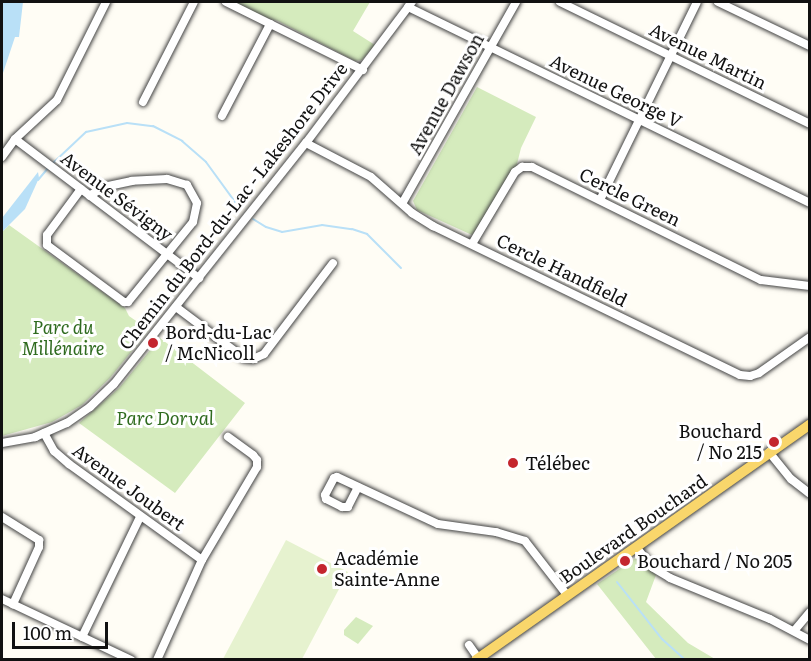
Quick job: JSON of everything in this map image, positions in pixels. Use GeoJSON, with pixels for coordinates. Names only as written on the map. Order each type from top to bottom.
{"type":"FeatureCollection","features":[{"type":"Feature","properties":{"kind":"main road","name":"Boulevard Bouchard"},"geometry":{"type":"LineString","coordinates":[[477,659],[491,655],[567,595],[810,424]]}},
{"type":"Feature","properties":{"kind":"street"},"geometry":{"type":"LineString","coordinates":[[2,157],[15,139],[57,100],[106,2]]}},
{"type":"Feature","properties":{"kind":"street"},"geometry":{"type":"LineString","coordinates":[[143,102],[194,2]]}},
{"type":"Feature","properties":{"kind":"street"},"geometry":{"type":"LineString","coordinates":[[226,2],[363,69]]}},
{"type":"Feature","properties":{"kind":"street","name":"Avenue Dawson"},"geometry":{"type":"LineString","coordinates":[[403,202],[516,2]]}},
{"type":"Feature","properties":{"kind":"street","name":"Avenue Martin"},"geometry":{"type":"LineString","coordinates":[[560,2],[810,124]]}},
{"type":"Feature","properties":{"kind":"street"},"geometry":{"type":"LineString","coordinates":[[600,201],[697,2]]}},
{"type":"Feature","properties":{"kind":"street"},"geometry":{"type":"LineString","coordinates":[[718,2],[810,46]]}},
{"type":"Feature","properties":{"kind":"street","name":"Avenue George V"},"geometry":{"type":"LineString","coordinates":[[410,4],[491,48],[810,203]]}},
{"type":"Feature","properties":{"kind":"street","name":"Chemin du Bord-du-Lac - Lakeshore Drive"},"geometry":{"type":"LineString","coordinates":[[2,443],[44,433],[77,416],[103,395],[306,143],[410,4]]}},
{"type":"Feature","properties":{"kind":"street"},"geometry":{"type":"LineString","coordinates":[[222,116],[270,24]]}},
{"type":"Feature","properties":{"kind":"street","name":"Avenue Sévigny"},"geometry":{"type":"LineString","coordinates":[[15,139],[199,278]]}},
{"type":"Feature","properties":{"kind":"street","name":"Cercle Handfield"},"geometry":{"type":"LineString","coordinates":[[306,143],[358,169],[403,202],[423,220],[740,375],[750,376],[759,373],[810,338]]}},
{"type":"Feature","properties":{"kind":"street","name":"Cercle Green"},"geometry":{"type":"LineString","coordinates":[[472,244],[515,172],[522,167],[532,167],[761,280],[810,286]]}},
{"type":"Feature","properties":{"kind":"street"},"geometry":{"type":"LineString","coordinates":[[81,189],[45,240],[51,249],[124,302],[131,300],[193,222],[197,203],[187,185],[167,179],[132,181],[104,187],[89,196]]}},
{"type":"Feature","properties":{"kind":"street"},"geometry":{"type":"LineString","coordinates":[[176,307],[244,358],[253,359],[264,354],[333,263]]}},
{"type":"Feature","properties":{"kind":"street","name":"Avenue Joubert"},"geometry":{"type":"LineString","coordinates":[[44,433],[62,458],[202,560]]}},
{"type":"Feature","properties":{"kind":"street"},"geometry":{"type":"LineString","coordinates":[[157,660],[202,560],[257,467],[257,460],[253,455],[228,437]]}},
{"type":"Feature","properties":{"kind":"street"},"geometry":{"type":"LineString","coordinates":[[769,452],[791,479],[810,494]]}},
{"type":"Feature","properties":{"kind":"street"},"geometry":{"type":"LineString","coordinates":[[358,487],[438,524],[496,532],[525,541],[547,565],[567,595]]}},
{"type":"Feature","properties":{"kind":"street"},"geometry":{"type":"LineString","coordinates":[[2,517],[39,540],[39,547],[13,604]]}},
{"type":"Feature","properties":{"kind":"street"},"geometry":{"type":"LineString","coordinates":[[82,637],[140,517]]}},
{"type":"Feature","properties":{"kind":"street"},"geometry":{"type":"LineString","coordinates":[[636,547],[652,567],[670,578],[810,640]]}},
{"type":"Feature","properties":{"kind":"street"},"geometry":{"type":"LineString","coordinates":[[2,599],[131,660]]}},
{"type":"Feature","properties":{"kind":"street"},"geometry":{"type":"LineString","coordinates":[[794,631],[810,612]]}},
{"type":"Feature","properties":{"kind":"street"},"geometry":{"type":"LineString","coordinates":[[469,645],[477,659]]}},
{"type":"Feature","properties":{"kind":"green space"},"geometry":{"type":"Polygon","coordinates":[[[231,2],[370,2],[353,31],[375,45],[362,60],[355,61],[278,21],[261,17],[231,2]]]}},
{"type":"Feature","properties":{"kind":"green space"},"geometry":{"type":"Polygon","coordinates":[[[477,87],[536,117],[521,148],[515,172],[472,235],[417,210],[413,201],[477,87]]]}},
{"type":"Feature","properties":{"kind":"green space","name":"Parc du Millénaire"},"geometry":{"type":"Polygon","coordinates":[[[9,225],[125,308],[129,316],[149,330],[110,378],[82,405],[52,422],[2,436],[2,232],[9,225]]]}},
{"type":"Feature","properties":{"kind":"green space","name":"Parc Dorval"},"geometry":{"type":"Polygon","coordinates":[[[160,338],[245,403],[175,493],[79,423],[119,388],[160,338]]]}},
{"type":"Feature","properties":{"kind":"green space"},"geometry":{"type":"Polygon","coordinates":[[[286,540],[348,572],[302,659],[223,659],[286,540]]]}},
{"type":"Feature","properties":{"kind":"green space"},"geometry":{"type":"Polygon","coordinates":[[[637,557],[656,575],[646,602],[688,643],[715,659],[656,659],[597,584],[637,557]]]}},
{"type":"Feature","properties":{"kind":"green space"},"geometry":{"type":"Polygon","coordinates":[[[356,617],[373,626],[358,644],[344,635],[344,630],[356,617]]]}},
{"type":"Feature","properties":{"kind":"water"},"geometry":{"type":"Polygon","coordinates":[[[2,2],[23,2],[19,37],[15,37],[3,73],[2,2]]]}},
{"type":"Feature","properties":{"kind":"water"},"geometry":{"type":"Polygon","coordinates":[[[38,172],[39,178],[25,209],[2,232],[2,218],[38,172]]]}},
{"type":"Feature","properties":{"kind":"waterway"},"geometry":{"type":"LineString","coordinates":[[52,164],[86,132],[127,123],[153,126],[182,141],[206,162],[238,206]]}},
{"type":"Feature","properties":{"kind":"waterway"},"geometry":{"type":"LineString","coordinates":[[38,180],[48,168]]}},
{"type":"Feature","properties":{"kind":"waterway"},"geometry":{"type":"LineString","coordinates":[[253,219],[266,227],[282,232],[322,225],[352,229],[367,234],[401,268]]}},
{"type":"Feature","properties":{"kind":"waterway"},"geometry":{"type":"LineString","coordinates":[[617,582],[662,639],[685,660]]}},
{"type":"Feature","properties":{"kind":"place","name":"Bord-du-Lac / McNicoll"},"geometry":{"type":"Point","coordinates":[153,343]}},
{"type":"Feature","properties":{"kind":"place","name":"Bouchard / No 215"},"geometry":{"type":"Point","coordinates":[774,442]}},
{"type":"Feature","properties":{"kind":"place","name":"Télébec"},"geometry":{"type":"Point","coordinates":[513,463]}},
{"type":"Feature","properties":{"kind":"place","name":"Bouchard / No 205"},"geometry":{"type":"Point","coordinates":[625,561]}},
{"type":"Feature","properties":{"kind":"place","name":"Académie Sainte-Anne"},"geometry":{"type":"Point","coordinates":[322,569]}}]}
